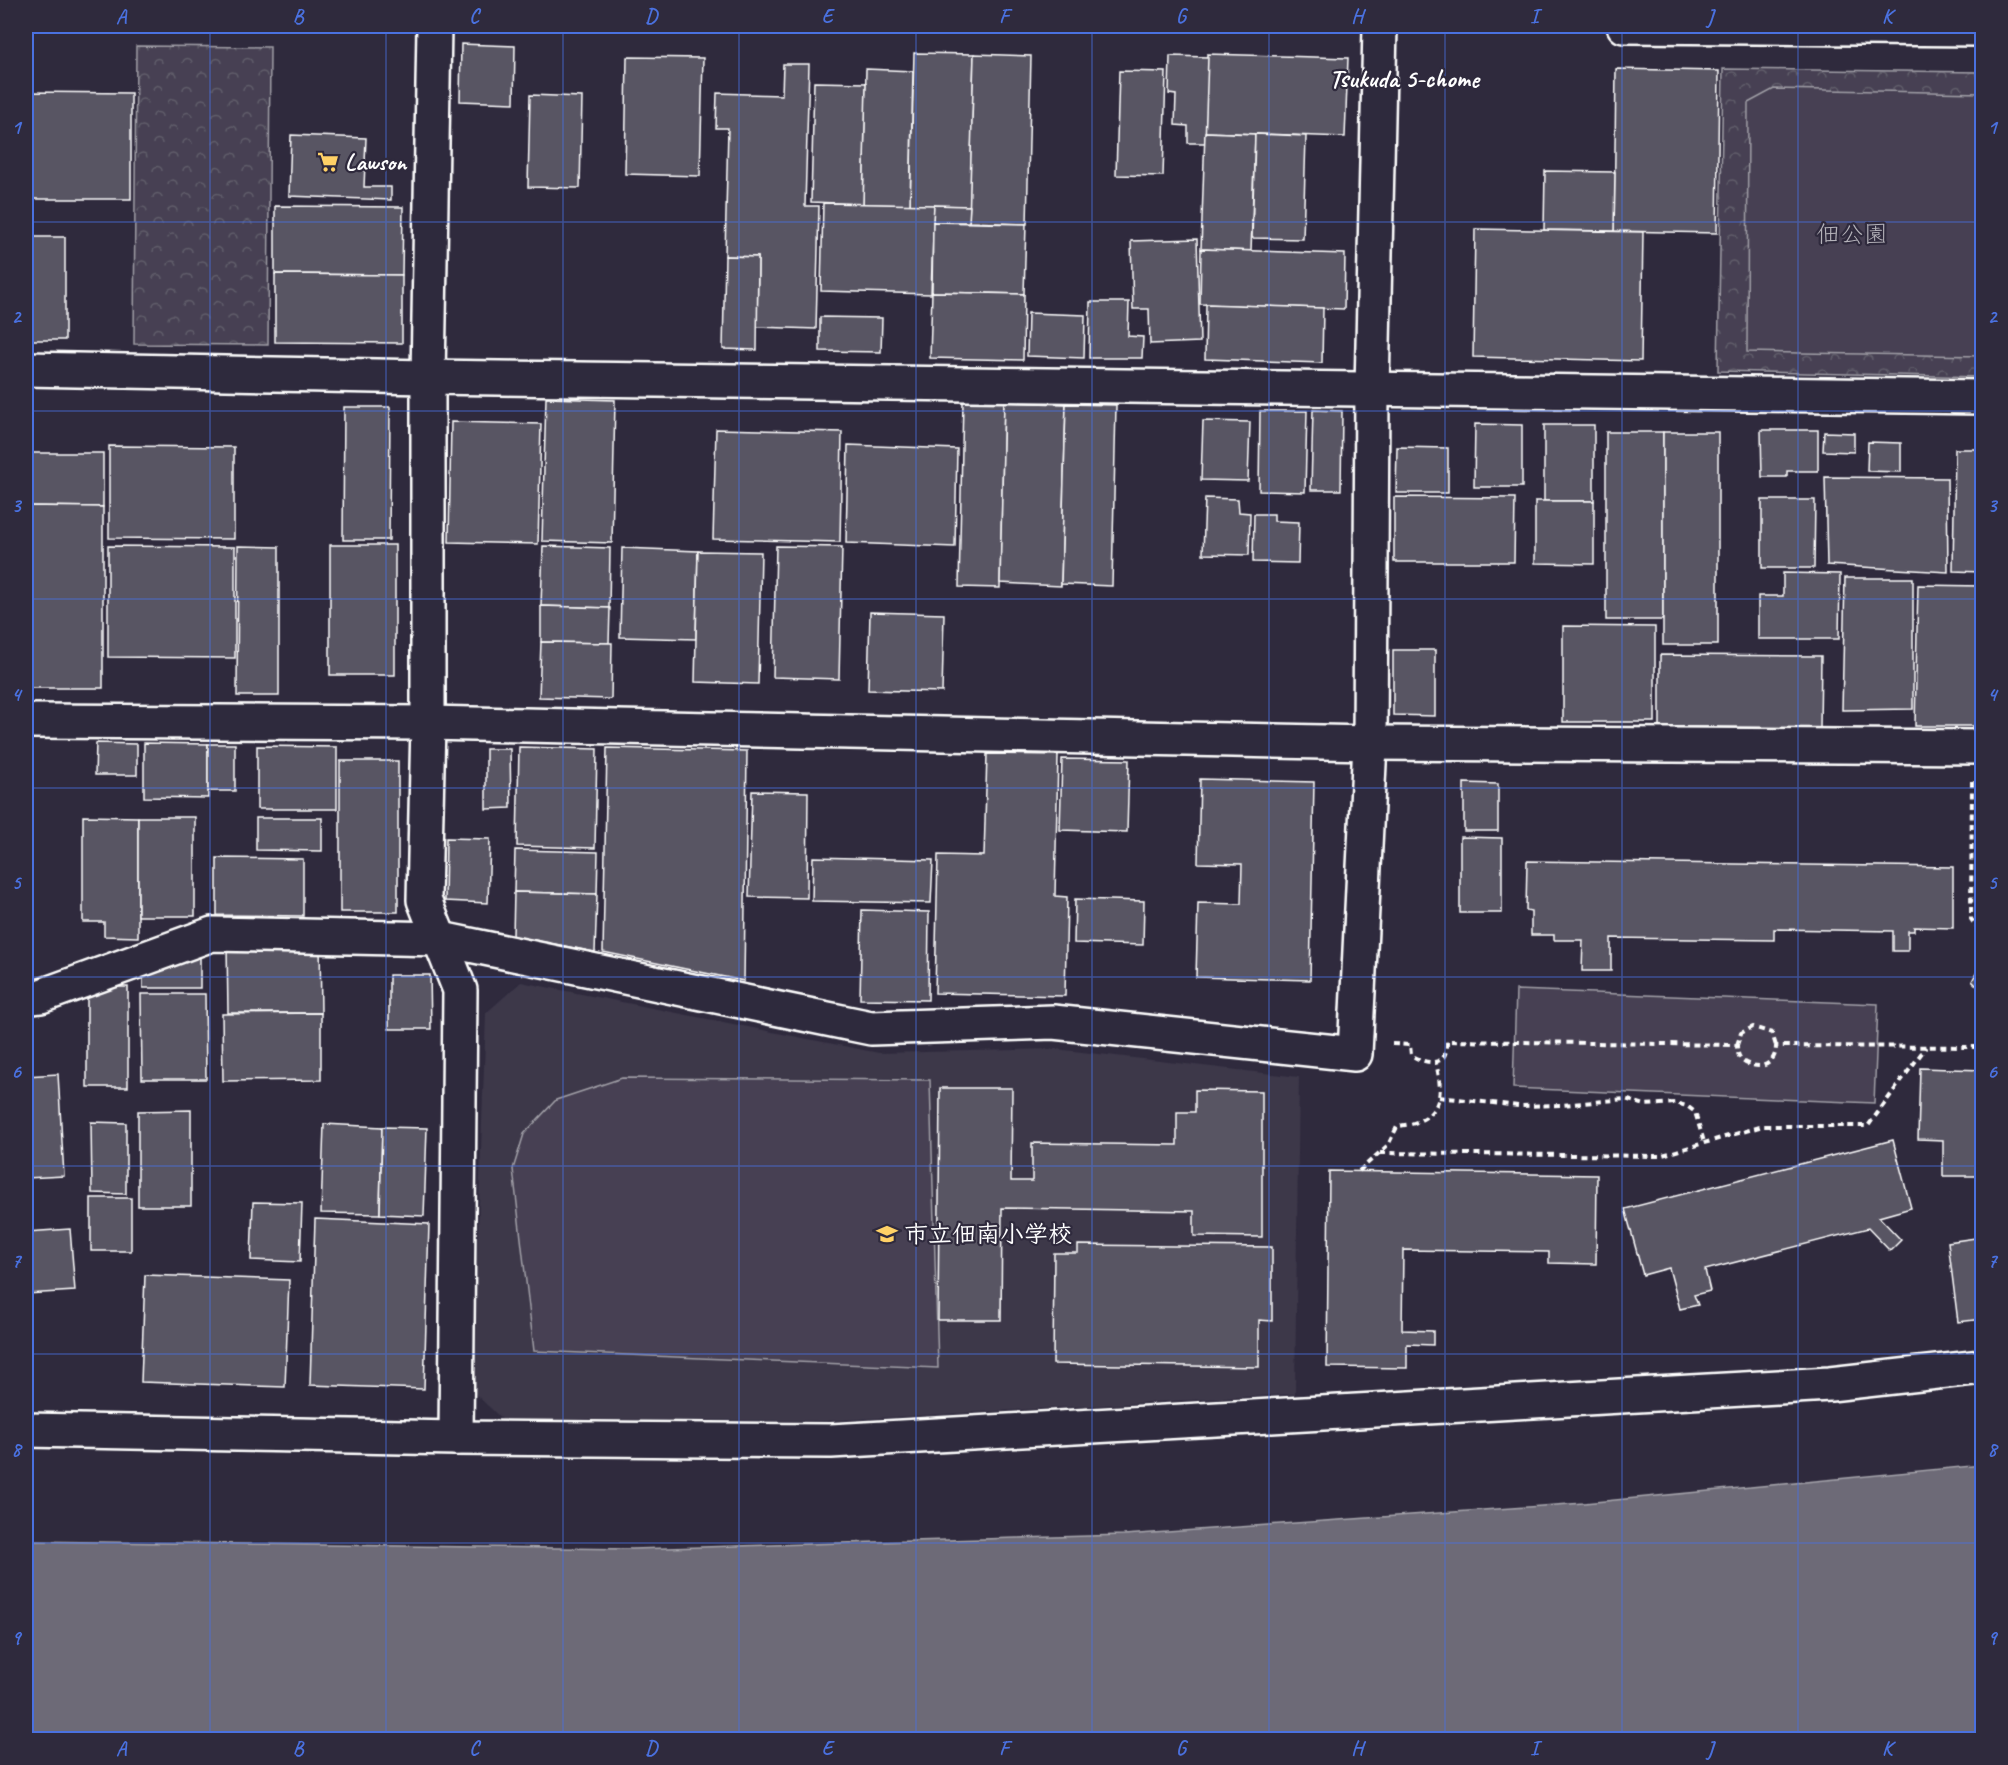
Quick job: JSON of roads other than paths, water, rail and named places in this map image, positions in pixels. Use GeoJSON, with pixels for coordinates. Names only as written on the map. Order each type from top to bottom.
{"type":"FeatureCollection","features":[{"type":"Feature","properties":{"kind":"street"},"geometry":{"type":"LineString","coordinates":[[434,26],[428,377],[428,723],[424,900],[460,990],[456,1438]]}},
{"type":"Feature","properties":{"kind":"street"},"geometry":{"type":"LineString","coordinates":[[26,998],[41,996],[212,934],[441,939],[871,1028],[1053,1023],[1355,1054],[1370,743],[1372,390],[1380,26]]}},
{"type":"Feature","properties":{"kind":"street"},"geometry":{"type":"LineString","coordinates":[[1624,26],[1983,29]]}},
{"type":"Feature","properties":{"kind":"street"},"geometry":{"type":"LineString","coordinates":[[26,369],[428,377],[1983,397]]}},
{"type":"Feature","properties":{"kind":"street"},"geometry":{"type":"LineString","coordinates":[[26,721],[428,723],[1370,743],[1977,759]]}},
{"type":"Feature","properties":{"kind":"street"},"geometry":{"type":"LineString","coordinates":[[26,1430],[456,1438],[831,1441],[1830,1384],[1983,1367]]}},
{"type":"Feature","properties":{"kind":"place","name":"Lawson"},"geometry":{"type":"Point","coordinates":[328,162]}},
{"type":"Feature","properties":{"kind":"place","name":"市立佃南小学校"},"geometry":{"type":"Point","coordinates":[887,1234]}},
{"type":"Feature","properties":{"kind":"district","name":"Tsukuda 5-chome"},"geometry":{"type":"Point","coordinates":[1404,78]}},
{"type":"Feature","properties":{"kind":"park label","name":"佃公園"},"geometry":{"type":"Point","coordinates":[1852,234]}}]}
